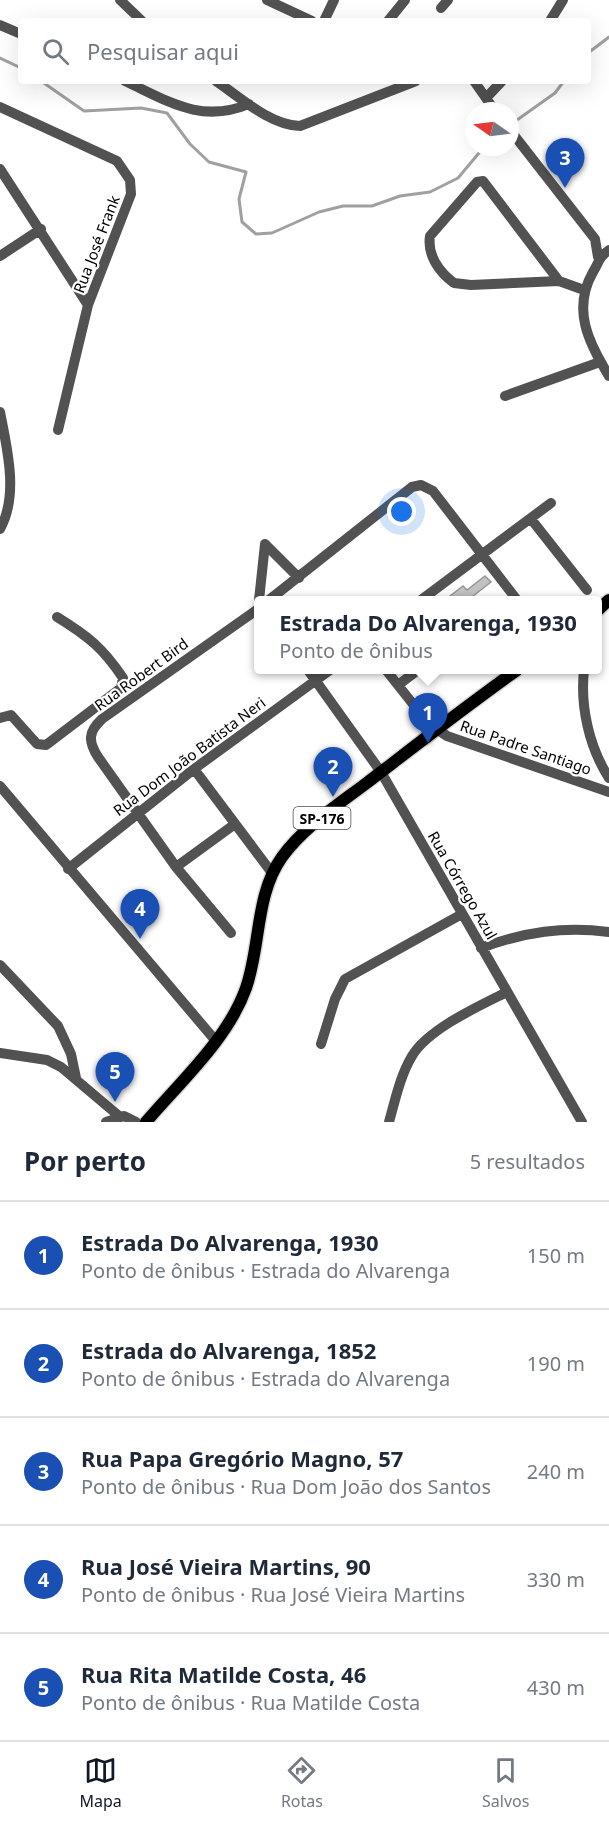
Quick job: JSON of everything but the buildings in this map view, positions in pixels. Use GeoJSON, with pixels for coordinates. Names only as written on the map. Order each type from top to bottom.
{"type":"FeatureCollection","features":[{"type":"Feature","properties":{"kind":"main road","name":"SP-176"},"geometry":{"type":"LineString","coordinates":[[146,1122],[216,1040],[239,1008],[247,985],[258,926],[272,873],[282,856],[302,834],[435,729],[510,674]]}},
{"type":"Feature","properties":{"kind":"street"},"geometry":{"type":"LineString","coordinates":[[120,0],[139,18]]}},
{"type":"Feature","properties":{"kind":"street"},"geometry":{"type":"LineString","coordinates":[[267,0],[306,18]]}},
{"type":"Feature","properties":{"kind":"street"},"geometry":{"type":"LineString","coordinates":[[325,18],[334,0]]}},
{"type":"Feature","properties":{"kind":"street"},"geometry":{"type":"LineString","coordinates":[[390,18],[405,0]]}},
{"type":"Feature","properties":{"kind":"street"},"geometry":{"type":"LineString","coordinates":[[552,18],[564,0]]}},
{"type":"Feature","properties":{"kind":"street"},"geometry":{"type":"LineString","coordinates":[[0,25],[18,33]]}},
{"type":"Feature","properties":{"kind":"street"},"geometry":{"type":"LineString","coordinates":[[132,84],[194,111],[225,112],[249,104]]}},
{"type":"Feature","properties":{"kind":"street"},"geometry":{"type":"LineString","coordinates":[[220,84],[284,124],[300,126],[408,84]]}},
{"type":"Feature","properties":{"kind":"street"},"geometry":{"type":"LineString","coordinates":[[476,84],[489,102]]}},
{"type":"Feature","properties":{"kind":"street"},"geometry":{"type":"LineString","coordinates":[[486,98],[499,84]]}},
{"type":"Feature","properties":{"kind":"street","name":"Rua José Frank"},"geometry":{"type":"LineString","coordinates":[[0,107],[100,151],[117,161],[130,180],[129,201],[88,305],[58,430]]}},
{"type":"Feature","properties":{"kind":"street"},"geometry":{"type":"LineString","coordinates":[[519,141],[595,239],[598,258]]}},
{"type":"Feature","properties":{"kind":"street"},"geometry":{"type":"LineString","coordinates":[[0,170],[88,305]]}},
{"type":"Feature","properties":{"kind":"street"},"geometry":{"type":"LineString","coordinates":[[559,280],[481,180],[454,206],[430,236],[429,246],[437,266],[449,279],[461,285],[559,280],[584,290]]}},
{"type":"Feature","properties":{"kind":"street"},"geometry":{"type":"LineString","coordinates":[[0,256],[41,230]]}},
{"type":"Feature","properties":{"kind":"street"},"geometry":{"type":"LineString","coordinates":[[609,250],[598,258],[584,290],[582,321],[600,362],[609,376]]}},
{"type":"Feature","properties":{"kind":"street"},"geometry":{"type":"LineString","coordinates":[[505,396],[600,362]]}},
{"type":"Feature","properties":{"kind":"street"},"geometry":{"type":"LineString","coordinates":[[0,412],[10,490],[8,508],[0,529]]}},
{"type":"Feature","properties":{"kind":"street"},"geometry":{"type":"LineString","coordinates":[[274,596],[412,487],[425,486],[433,491],[512,596]]}},
{"type":"Feature","properties":{"kind":"street"},"geometry":{"type":"LineString","coordinates":[[427,596],[551,502]]}},
{"type":"Feature","properties":{"kind":"street"},"geometry":{"type":"LineString","coordinates":[[531,519],[587,590]]}},
{"type":"Feature","properties":{"kind":"street"},"geometry":{"type":"LineString","coordinates":[[259,596],[265,544],[299,578]]}},
{"type":"Feature","properties":{"kind":"street","name":"Rua Robert Bird"},"geometry":{"type":"LineString","coordinates":[[231,933],[176,867],[91,744],[93,728],[254,612]]}},
{"type":"Feature","properties":{"kind":"street"},"geometry":{"type":"LineString","coordinates":[[0,718],[11,715],[37,744],[46,745],[121,688],[123,678],[106,653],[87,635],[57,617]]}},
{"type":"Feature","properties":{"kind":"street","name":"Rua Córrego Azul"},"geometry":{"type":"LineString","coordinates":[[312,674],[381,772],[582,1122]]}},
{"type":"Feature","properties":{"kind":"street","name":"Rua Dom João Batista Neri"},"geometry":{"type":"LineString","coordinates":[[68,869],[194,769],[324,674]]}},
{"type":"Feature","properties":{"kind":"street"},"geometry":{"type":"LineString","coordinates":[[390,674],[435,729]]}},
{"type":"Feature","properties":{"kind":"street"},"geometry":{"type":"LineString","coordinates":[[398,685],[412,674]]}},
{"type":"Feature","properties":{"kind":"street"},"geometry":{"type":"LineString","coordinates":[[584,674],[583,699],[586,724],[609,778]]}},
{"type":"Feature","properties":{"kind":"street","name":"Rua Padre Santiago"},"geometry":{"type":"LineString","coordinates":[[435,729],[456,739],[609,792]]}},
{"type":"Feature","properties":{"kind":"street"},"geometry":{"type":"LineString","coordinates":[[194,769],[272,873]]}},
{"type":"Feature","properties":{"kind":"street"},"geometry":{"type":"LineString","coordinates":[[0,786],[68,869],[216,1040]]}},
{"type":"Feature","properties":{"kind":"street"},"geometry":{"type":"LineString","coordinates":[[176,867],[235,824]]}},
{"type":"Feature","properties":{"kind":"street"},"geometry":{"type":"LineString","coordinates":[[321,1044],[335,999],[345,979],[462,914]]}},
{"type":"Feature","properties":{"kind":"street"},"geometry":{"type":"LineString","coordinates":[[481,948],[543,931],[577,928],[609,932]]}},
{"type":"Feature","properties":{"kind":"street"},"geometry":{"type":"LineString","coordinates":[[0,964],[58,1026],[71,1054],[76,1078]]}},
{"type":"Feature","properties":{"kind":"street"},"geometry":{"type":"LineString","coordinates":[[389,1122],[412,1056],[422,1044],[472,1010],[507,992]]}},
{"type":"Feature","properties":{"kind":"street"},"geometry":{"type":"LineString","coordinates":[[0,1053],[47,1060],[76,1078],[119,1116]]}},
{"type":"Feature","properties":{"kind":"street"},"geometry":{"type":"LineString","coordinates":[[106,1122],[119,1116],[129,1117],[136,1122]]}},
{"type":"Feature","properties":{"kind":"waterway"},"geometry":{"type":"LineString","coordinates":[[591,51],[609,37]]}},
{"type":"Feature","properties":{"kind":"waterway"},"geometry":{"type":"LineString","coordinates":[[0,58],[18,67]]}},
{"type":"Feature","properties":{"kind":"waterway"},"geometry":{"type":"LineString","coordinates":[[45,84],[84,111],[141,108],[167,113],[190,144],[209,162],[246,172],[239,199],[242,222],[256,234],[272,233],[319,212],[343,206],[372,206],[400,196],[430,192],[458,178],[476,156]]}},
{"type":"Feature","properties":{"kind":"waterway"},"geometry":{"type":"LineString","coordinates":[[519,119],[555,93],[562,84]]}},
{"type":"Feature","properties":{"kind":"place","name":"Rua Papa Gregório Magno, 57"},"geometry":{"type":"Point","coordinates":[565,188]}},
{"type":"Feature","properties":{"kind":"place","name":"Estrada Do Alvarenga, 1930"},"geometry":{"type":"Point","coordinates":[428,743]}},
{"type":"Feature","properties":{"kind":"place","name":"Estrada do Alvarenga, 1852"},"geometry":{"type":"Point","coordinates":[333,797]}},
{"type":"Feature","properties":{"kind":"place","name":"Rua José Vieira Martins, 90"},"geometry":{"type":"Point","coordinates":[140,939]}},
{"type":"Feature","properties":{"kind":"place","name":"Rua Rita Matilde Costa, 46"},"geometry":{"type":"Point","coordinates":[115,1102]}}]}
